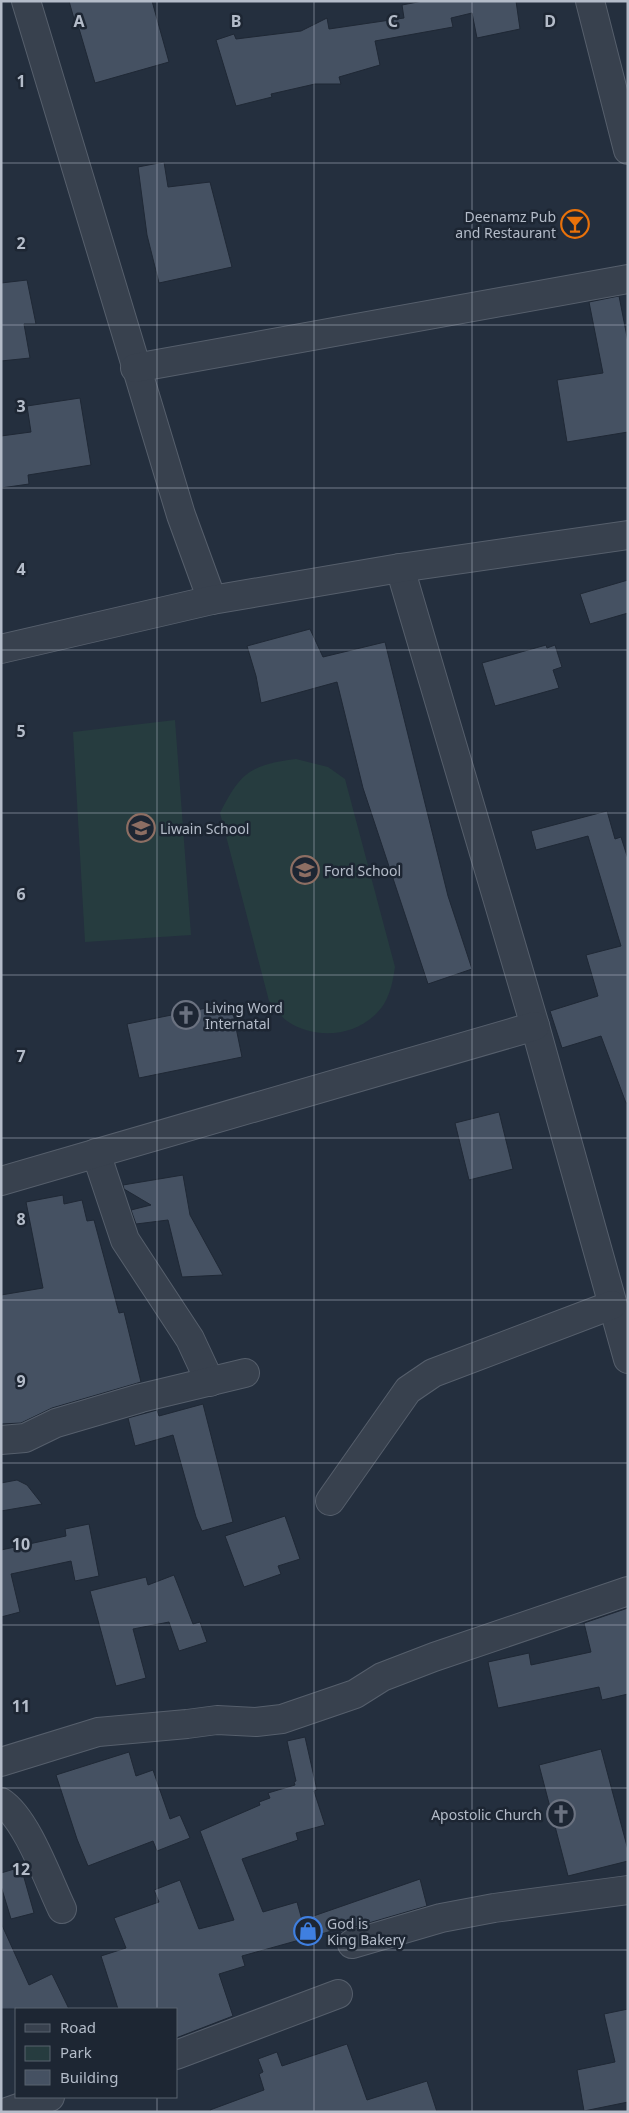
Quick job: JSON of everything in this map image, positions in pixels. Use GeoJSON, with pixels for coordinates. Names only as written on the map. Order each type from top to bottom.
{"type":"FeatureCollection","features":[{"type":"Feature","properties":{"kind":"street"},"geometry":{"type":"LineString","coordinates":[[26,1],[135,368],[181,515],[212,600]]}},
{"type":"Feature","properties":{"kind":"street"},"geometry":{"type":"LineString","coordinates":[[590,1],[628,150]]}},
{"type":"Feature","properties":{"kind":"street"},"geometry":{"type":"LineString","coordinates":[[135,368],[628,279]]}},
{"type":"Feature","properties":{"kind":"street"},"geometry":{"type":"LineString","coordinates":[[1,649],[212,600],[400,568],[628,535]]}},
{"type":"Feature","properties":{"kind":"street"},"geometry":{"type":"LineString","coordinates":[[400,568],[535,1026],[628,1359]]}},
{"type":"Feature","properties":{"kind":"street"},"geometry":{"type":"LineString","coordinates":[[1,1181],[535,1026]]}},
{"type":"Feature","properties":{"kind":"street"},"geometry":{"type":"LineString","coordinates":[[96,1153],[125,1240],[190,1339],[210,1382]]}},
{"type":"Feature","properties":{"kind":"street"},"geometry":{"type":"LineString","coordinates":[[330,1501],[408,1390],[433,1373],[612,1305]]}},
{"type":"Feature","properties":{"kind":"street"},"geometry":{"type":"LineString","coordinates":[[1,1440],[25,1438],[56,1423],[141,1398],[244,1373]]}},
{"type":"Feature","properties":{"kind":"street"},"geometry":{"type":"LineString","coordinates":[[1,1762],[98,1732],[217,1720],[256,1722],[282,1719],[355,1694],[382,1677],[434,1657],[628,1591]]}},
{"type":"Feature","properties":{"kind":"street"},"geometry":{"type":"LineString","coordinates":[[1,1802],[10,1808],[21,1822],[62,1909]]}},
{"type":"Feature","properties":{"kind":"street"},"geometry":{"type":"LineString","coordinates":[[352,1944],[441,1918],[494,1908],[628,1890]]}},
{"type":"Feature","properties":{"kind":"street"},"geometry":{"type":"LineString","coordinates":[[178,2054],[338,1994]]}},
{"type":"Feature","properties":{"kind":"street"},"geometry":{"type":"LineString","coordinates":[[8,2112],[47,2098]]}},
{"type":"Feature","properties":{"kind":"green space"},"geometry":{"type":"Polygon","coordinates":[[[175,720],[191,935],[85,942],[73,732],[175,720]]]}},
{"type":"Feature","properties":{"kind":"green space"},"geometry":{"type":"Polygon","coordinates":[[[296,759],[328,767],[345,779],[395,967],[388,995],[384,1004],[375,1015],[352,1029],[339,1032],[312,1032],[299,1028],[284,1019],[269,1001],[220,813],[234,788],[249,772],[268,764],[296,759]]]}},
{"type":"Feature","properties":{"kind":"building"},"geometry":{"type":"Polygon","coordinates":[[[69,1],[152,1],[169,62],[95,83],[69,1]]]}},
{"type":"Feature","properties":{"kind":"building"},"geometry":{"type":"Polygon","coordinates":[[[423,1],[516,1],[520,29],[477,38],[472,13],[451,18],[453,27],[375,41],[380,65],[339,77],[341,84],[315,84],[271,94],[272,97],[236,106],[216,40],[234,34],[236,39],[301,31],[327,18],[329,29],[404,18],[402,5],[423,1]]]}},
{"type":"Feature","properties":{"kind":"building"},"geometry":{"type":"Polygon","coordinates":[[[164,162],[168,187],[210,182],[232,267],[159,283],[147,235],[138,167],[164,162]]]}},
{"type":"Feature","properties":{"kind":"building"},"geometry":{"type":"Polygon","coordinates":[[[27,280],[36,324],[24,324],[30,358],[1,361],[1,283],[27,280]]]}},
{"type":"Feature","properties":{"kind":"building"},"geometry":{"type":"Polygon","coordinates":[[[619,296],[628,342],[628,432],[567,442],[557,380],[603,373],[589,302],[619,296]]]}},
{"type":"Feature","properties":{"kind":"building"},"geometry":{"type":"Polygon","coordinates":[[[80,398],[91,465],[28,475],[29,484],[1,488],[1,436],[31,432],[27,406],[80,398]]]}},
{"type":"Feature","properties":{"kind":"building"},"geometry":{"type":"Polygon","coordinates":[[[628,580],[628,613],[590,624],[580,594],[628,580]]]}},
{"type":"Feature","properties":{"kind":"building"},"geometry":{"type":"Polygon","coordinates":[[[310,629],[323,657],[385,642],[448,896],[472,969],[428,984],[363,788],[337,682],[261,703],[256,676],[247,646],[310,629]]]}},
{"type":"Feature","properties":{"kind":"building"},"geometry":{"type":"Polygon","coordinates":[[[546,645],[547,648],[555,645],[562,667],[553,670],[559,688],[495,706],[482,663],[546,645]]]}},
{"type":"Feature","properties":{"kind":"building"},"geometry":{"type":"Polygon","coordinates":[[[607,811],[615,839],[621,837],[628,859],[628,1103],[626,1103],[601,1036],[562,1048],[550,1011],[598,996],[586,955],[621,946],[588,836],[536,850],[531,831],[607,811]]]}},
{"type":"Feature","properties":{"kind":"building"},"geometry":{"type":"Polygon","coordinates":[[[231,1003],[242,1057],[139,1078],[127,1024],[231,1003]]]}},
{"type":"Feature","properties":{"kind":"building"},"geometry":{"type":"Polygon","coordinates":[[[499,1112],[513,1169],[469,1180],[455,1123],[499,1112]]]}},
{"type":"Feature","properties":{"kind":"building"},"geometry":{"type":"Polygon","coordinates":[[[183,1175],[190,1215],[223,1275],[182,1277],[168,1220],[136,1224],[131,1210],[151,1205],[124,1189],[123,1185],[183,1175]]]}},
{"type":"Feature","properties":{"kind":"building"},"geometry":{"type":"Polygon","coordinates":[[[63,1195],[64,1204],[82,1200],[87,1221],[94,1220],[119,1313],[124,1312],[141,1382],[52,1408],[21,1423],[1,1424],[1,1295],[43,1288],[26,1202],[63,1195]]]}},
{"type":"Feature","properties":{"kind":"building"},"geometry":{"type":"Polygon","coordinates":[[[203,1404],[233,1522],[202,1531],[196,1517],[173,1435],[135,1446],[128,1418],[157,1410],[159,1416],[203,1404]]]}},
{"type":"Feature","properties":{"kind":"building"},"geometry":{"type":"Polygon","coordinates":[[[17,1480],[27,1485],[42,1504],[1,1511],[1,1483],[17,1480]]]}},
{"type":"Feature","properties":{"kind":"building"},"geometry":{"type":"Polygon","coordinates":[[[285,1516],[300,1559],[278,1566],[281,1574],[244,1587],[225,1536],[285,1516]]]}},
{"type":"Feature","properties":{"kind":"building"},"geometry":{"type":"Polygon","coordinates":[[[89,1524],[99,1576],[75,1581],[71,1561],[11,1574],[20,1612],[1,1617],[1,1550],[66,1536],[65,1529],[89,1524]]]}},
{"type":"Feature","properties":{"kind":"building"},"geometry":{"type":"Polygon","coordinates":[[[174,1575],[193,1624],[200,1622],[207,1642],[179,1651],[169,1622],[133,1629],[146,1678],[116,1686],[90,1591],[146,1577],[148,1585],[174,1575]]]}},
{"type":"Feature","properties":{"kind":"building"},"geometry":{"type":"Polygon","coordinates":[[[628,1608],[628,1694],[602,1700],[599,1687],[498,1708],[488,1662],[529,1653],[531,1665],[591,1652],[584,1623],[628,1608]]]}},
{"type":"Feature","properties":{"kind":"building"},"geometry":{"type":"Polygon","coordinates":[[[305,1737],[317,1790],[314,1791],[325,1825],[296,1833],[298,1840],[242,1859],[263,1912],[297,1902],[302,1920],[420,1879],[427,1906],[348,1929],[341,1933],[339,1929],[242,1956],[245,1966],[219,1974],[233,2016],[178,2037],[178,2008],[118,2008],[101,1956],[126,1948],[114,1918],[159,1902],[154,1890],[180,1880],[199,1929],[234,1920],[200,1831],[260,1805],[259,1802],[270,1798],[268,1793],[295,1785],[294,1782],[296,1781],[287,1741],[305,1737]]]}},
{"type":"Feature","properties":{"kind":"building"},"geometry":{"type":"Polygon","coordinates":[[[601,1749],[628,1850],[628,1861],[568,1876],[539,1765],[601,1749]]]}},
{"type":"Feature","properties":{"kind":"building"},"geometry":{"type":"Polygon","coordinates":[[[129,1752],[136,1776],[153,1770],[170,1819],[180,1815],[190,1838],[157,1851],[153,1841],[88,1866],[56,1775],[129,1752]]]}},
{"type":"Feature","properties":{"kind":"building"},"geometry":{"type":"Polygon","coordinates":[[[21,1867],[34,1913],[11,1919],[1,1886],[1,1873],[21,1867]]]}},
{"type":"Feature","properties":{"kind":"building"},"geometry":{"type":"Polygon","coordinates":[[[1,1923],[29,1985],[52,1974],[69,2008],[1,2009],[1,1923]]]}},
{"type":"Feature","properties":{"kind":"building"},"geometry":{"type":"Polygon","coordinates":[[[628,2009],[628,2102],[584,2111],[577,2070],[615,2062],[604,2014],[628,2009]]]}},
{"type":"Feature","properties":{"kind":"building"},"geometry":{"type":"Polygon","coordinates":[[[347,2044],[367,2100],[427,2081],[437,2112],[211,2112],[210,2110],[264,2090],[259,2074],[263,2072],[258,2059],[277,2052],[282,2066],[347,2044]]]}},
{"type":"Feature","properties":{"kind":"place","name":"Deenamz Pub and Restaurant"},"geometry":{"type":"Point","coordinates":[575,224]}},
{"type":"Feature","properties":{"kind":"place","name":"Liwain School"},"geometry":{"type":"Point","coordinates":[141,828]}},
{"type":"Feature","properties":{"kind":"place","name":"Ford School"},"geometry":{"type":"Point","coordinates":[305,870]}},
{"type":"Feature","properties":{"kind":"place","name":"Living Word Internatal"},"geometry":{"type":"Point","coordinates":[186,1015]}},
{"type":"Feature","properties":{"kind":"place","name":"Apostolic Church"},"geometry":{"type":"Point","coordinates":[561,1814]}},
{"type":"Feature","properties":{"kind":"place","name":"God is King Bakery"},"geometry":{"type":"Point","coordinates":[308,1931]}}]}
